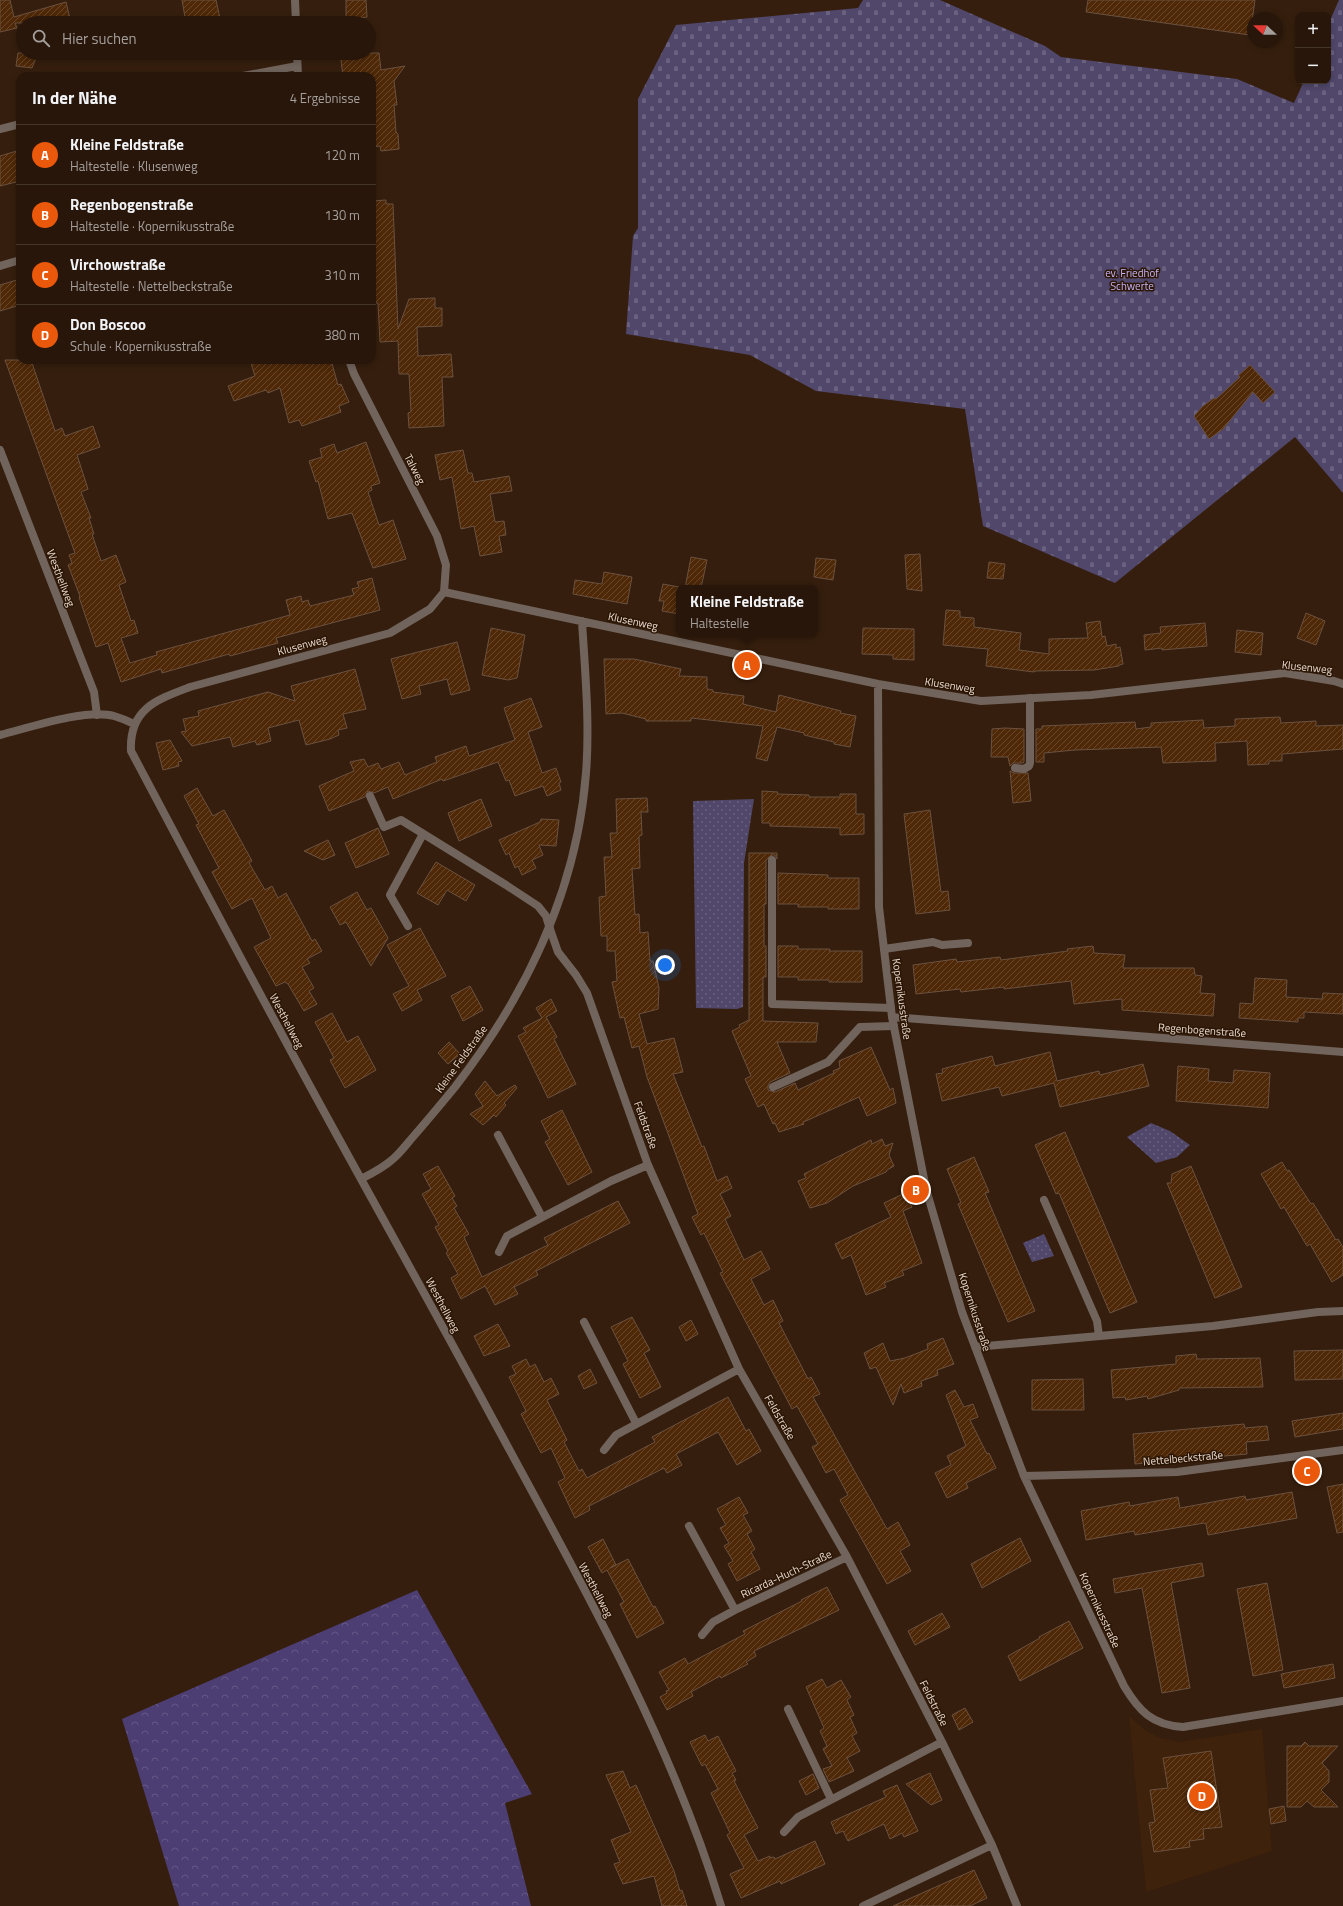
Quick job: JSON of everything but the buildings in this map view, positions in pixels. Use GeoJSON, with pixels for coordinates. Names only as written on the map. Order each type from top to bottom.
{"type":"FeatureCollection","features":[{"type":"Feature","properties":{"kind":"street"},"geometry":{"type":"LineString","coordinates":[[295,0],[296,16]]}},
{"type":"Feature","properties":{"kind":"street"},"geometry":{"type":"LineString","coordinates":[[297,60],[298,72]]}},
{"type":"Feature","properties":{"kind":"street"},"geometry":{"type":"LineString","coordinates":[[265,72],[297,66]]}},
{"type":"Feature","properties":{"kind":"street"},"geometry":{"type":"LineString","coordinates":[[0,129],[16,125]]}},
{"type":"Feature","properties":{"kind":"street"},"geometry":{"type":"LineString","coordinates":[[0,266],[16,261]]}},
{"type":"Feature","properties":{"kind":"street","name":"Talweg"},"geometry":{"type":"LineString","coordinates":[[350,364],[354,374],[436,536],[446,565],[444,592]]}},
{"type":"Feature","properties":{"kind":"street","name":"Westhellweg"},"geometry":{"type":"LineString","coordinates":[[0,450],[94,692],[97,714]]}},
{"type":"Feature","properties":{"kind":"street","name":"Klusenweg"},"geometry":{"type":"LineString","coordinates":[[134,724],[140,713],[149,706],[164,697],[190,687],[390,632],[430,609],[444,592],[878,684],[981,701],[1091,695],[1285,673],[1334,680],[1343,684]]}},
{"type":"Feature","properties":{"kind":"street","name":"Kleine Feldstraße"},"geometry":{"type":"LineString","coordinates":[[361,1179],[378,1170],[394,1158],[464,1075],[499,1025],[550,929],[567,878],[580,825],[586,773],[588,716],[582,621]]}},
{"type":"Feature","properties":{"kind":"street","name":"Kopernikusstraße"},"geometry":{"type":"LineString","coordinates":[[878,684],[879,907],[893,1022],[926,1189],[962,1312],[1024,1476],[1124,1686],[1143,1712],[1156,1722],[1168,1726],[1183,1727],[1343,1701]]}},
{"type":"Feature","properties":{"kind":"street"},"geometry":{"type":"LineString","coordinates":[[1015,768],[1024,769],[1029,766],[1030,763],[1030,698]]}},
{"type":"Feature","properties":{"kind":"street"},"geometry":{"type":"LineString","coordinates":[[0,735],[74,717],[97,714],[113,715],[134,724]]}},
{"type":"Feature","properties":{"kind":"street","name":"Westhellweg"},"geometry":{"type":"LineString","coordinates":[[134,724],[130,736],[131,751],[279,1030],[511,1452],[623,1666],[668,1764],[708,1863],[721,1906]]}},
{"type":"Feature","properties":{"kind":"street"},"geometry":{"type":"LineString","coordinates":[[370,796],[384,827],[401,820],[506,884],[538,906],[546,916],[550,929]]}},
{"type":"Feature","properties":{"kind":"street"},"geometry":{"type":"LineString","coordinates":[[408,926],[390,895],[423,834]]}},
{"type":"Feature","properties":{"kind":"street"},"geometry":{"type":"LineString","coordinates":[[772,860],[772,1004],[891,1008]]}},
{"type":"Feature","properties":{"kind":"street","name":"Feldstraße"},"geometry":{"type":"LineString","coordinates":[[550,929],[558,952],[576,975],[587,993],[648,1164],[740,1368],[846,1557],[942,1742],[992,1845],[1017,1906]]}},
{"type":"Feature","properties":{"kind":"street"},"geometry":{"type":"LineString","coordinates":[[884,949],[933,942],[942,945],[968,943]]}},
{"type":"Feature","properties":{"kind":"street","name":"Regenbogenstraße"},"geometry":{"type":"LineString","coordinates":[[773,1087],[828,1062],[860,1027],[893,1022],[1343,1052]]}},
{"type":"Feature","properties":{"kind":"street"},"geometry":{"type":"LineString","coordinates":[[498,1135],[542,1217]]}},
{"type":"Feature","properties":{"kind":"street"},"geometry":{"type":"LineString","coordinates":[[499,1252],[507,1236],[611,1181],[648,1164]]}},
{"type":"Feature","properties":{"kind":"street"},"geometry":{"type":"LineString","coordinates":[[1044,1200],[1097,1321],[1099,1336]]}},
{"type":"Feature","properties":{"kind":"street"},"geometry":{"type":"LineString","coordinates":[[975,1347],[1213,1326],[1318,1312],[1343,1311]]}},
{"type":"Feature","properties":{"kind":"street"},"geometry":{"type":"LineString","coordinates":[[584,1322],[636,1423]]}},
{"type":"Feature","properties":{"kind":"street"},"geometry":{"type":"LineString","coordinates":[[604,1450],[616,1435],[740,1368]]}},
{"type":"Feature","properties":{"kind":"street","name":"Nettelbeckstraße"},"geometry":{"type":"LineString","coordinates":[[1024,1476],[1177,1472],[1343,1450]]}},
{"type":"Feature","properties":{"kind":"street","name":"Ricarda-Huch-Straße"},"geometry":{"type":"LineString","coordinates":[[689,1526],[735,1610]]}},
{"type":"Feature","properties":{"kind":"street","name":"Ricarda-Huch-Straße"},"geometry":{"type":"LineString","coordinates":[[702,1635],[713,1622],[735,1610],[846,1557]]}},
{"type":"Feature","properties":{"kind":"street"},"geometry":{"type":"LineString","coordinates":[[788,1709],[831,1799]]}},
{"type":"Feature","properties":{"kind":"street"},"geometry":{"type":"LineString","coordinates":[[784,1832],[798,1816],[942,1742]]}},
{"type":"Feature","properties":{"kind":"street"},"geometry":{"type":"LineString","coordinates":[[863,1906],[992,1845]]}},
{"type":"Feature","properties":{"kind":"shaded area"},"geometry":{"type":"Polygon","coordinates":[[[1129,1716],[1146,1731],[1160,1738],[1180,1742],[1262,1729],[1272,1851],[1146,1892],[1129,1716]]]}},
{"type":"Feature","properties":{"kind":"green space","name":"ev. Friedhof Schwerte"},"geometry":{"type":"Polygon","coordinates":[[[863,0],[940,0],[1045,46],[1061,57],[1237,79],[1294,103],[1303,84],[1331,84],[1331,18],[1339,0],[1343,0],[1343,493],[1295,437],[1115,583],[983,526],[965,409],[816,391],[750,355],[626,334],[633,236],[638,228],[638,99],[676,25],[858,8],[863,0]]]}},
{"type":"Feature","properties":{"kind":"green space"},"geometry":{"type":"Polygon","coordinates":[[[754,799],[744,863],[743,1007],[737,1009],[696,1008],[693,801],[754,799]]]}},
{"type":"Feature","properties":{"kind":"green space"},"geometry":{"type":"Polygon","coordinates":[[[1151,1123],[1170,1131],[1190,1145],[1177,1157],[1156,1163],[1127,1137],[1151,1123]]]}},
{"type":"Feature","properties":{"kind":"green space"},"geometry":{"type":"Polygon","coordinates":[[[1044,1234],[1054,1256],[1032,1262],[1023,1243],[1044,1234]]]}},
{"type":"Feature","properties":{"kind":"green space"},"geometry":{"type":"Polygon","coordinates":[[[417,1590],[532,1794],[505,1803],[531,1906],[179,1906],[122,1719],[417,1590]]]}},
{"type":"Feature","properties":{"kind":"place","name":"Kleine Feldstraße"},"geometry":{"type":"Point","coordinates":[747,665]}},
{"type":"Feature","properties":{"kind":"place","name":"Regenbogenstraße"},"geometry":{"type":"Point","coordinates":[916,1190]}},
{"type":"Feature","properties":{"kind":"place","name":"Virchowstraße"},"geometry":{"type":"Point","coordinates":[1307,1471]}},
{"type":"Feature","properties":{"kind":"place","name":"Don Boscoo"},"geometry":{"type":"Point","coordinates":[1202,1796]}}]}
